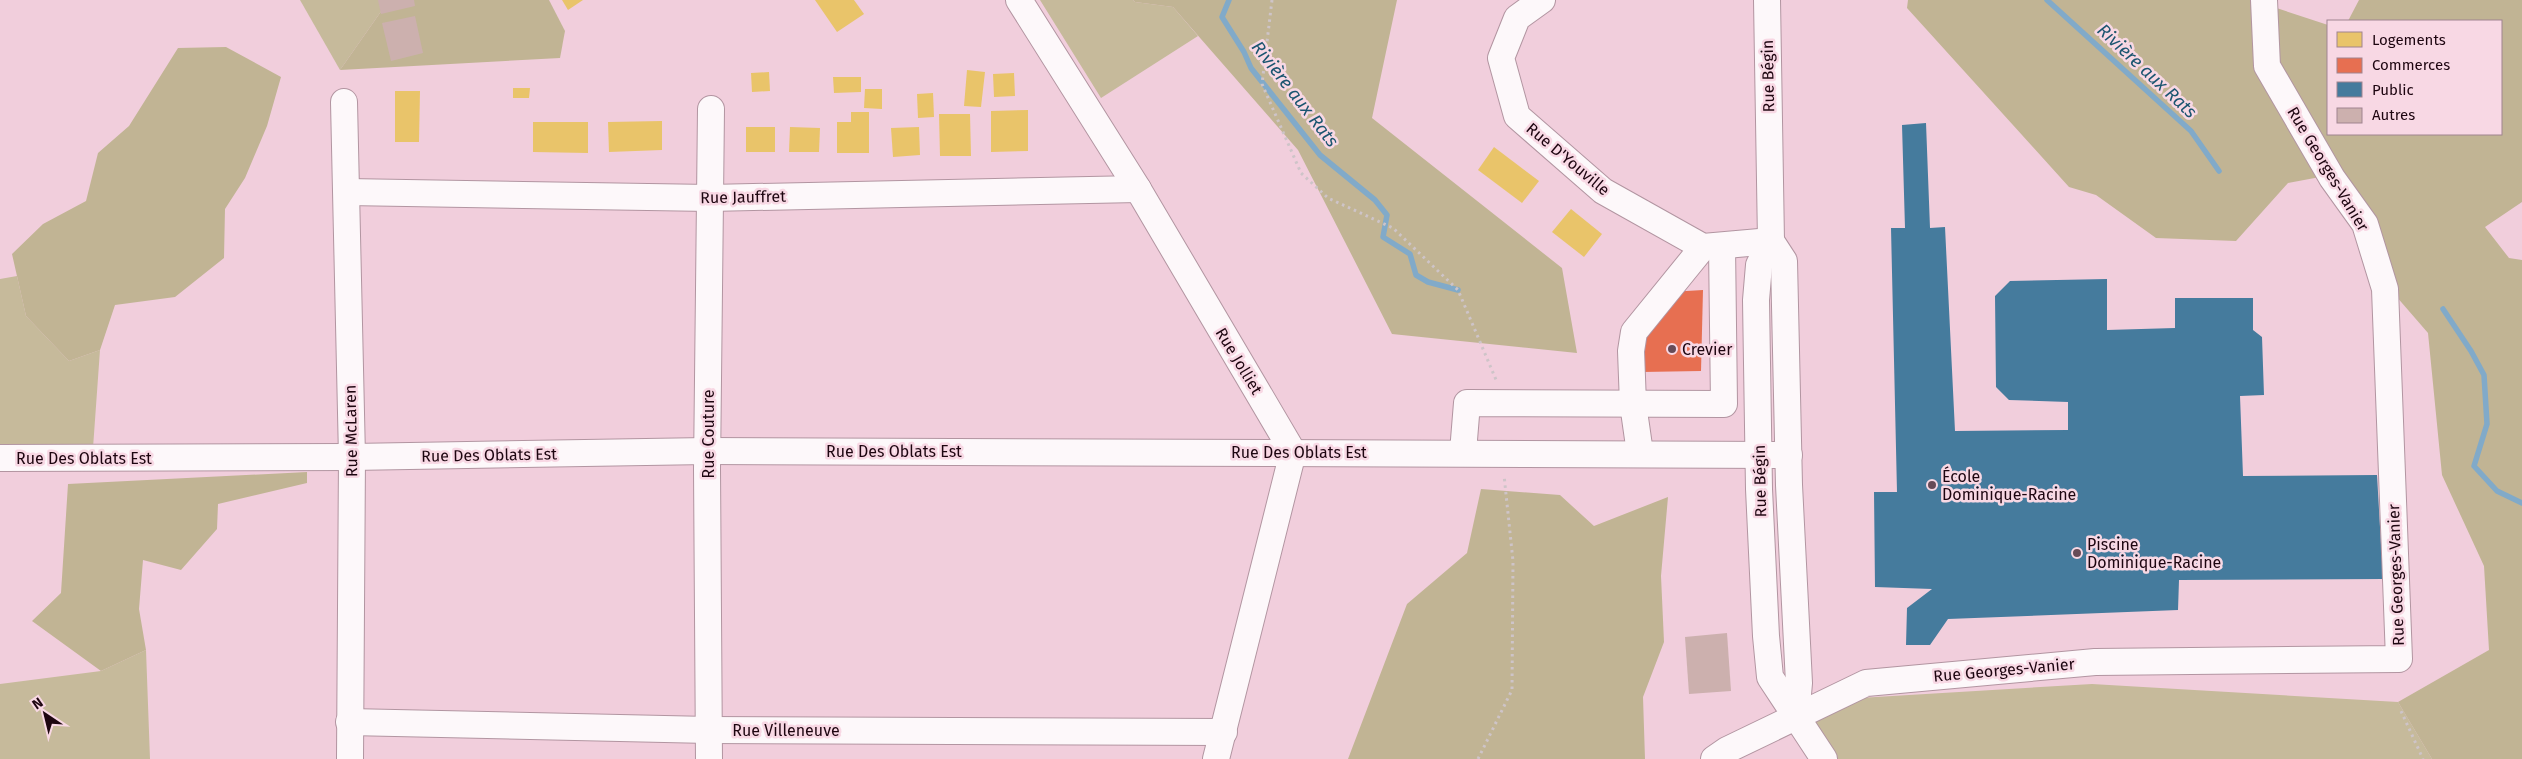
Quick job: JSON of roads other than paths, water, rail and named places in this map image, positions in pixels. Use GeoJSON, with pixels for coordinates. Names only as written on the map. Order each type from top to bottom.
{"type":"FeatureCollection","features":[{"type":"Feature","properties":{"kind":"street","name":"Rue Jolliet"},"geometry":{"type":"LineString","coordinates":[[1019,0],[1138,189],[1293,452]]}},
{"type":"Feature","properties":{"kind":"street","name":"Rue D'Youville"},"geometry":{"type":"LineString","coordinates":[[1542,0],[1517,18],[1501,58],[1517,116],[1603,191],[1713,247]]}},
{"type":"Feature","properties":{"kind":"street","name":"Rue Bégin"},"geometry":{"type":"LineString","coordinates":[[1767,0],[1771,241],[1759,265],[1756,300],[1759,454],[1766,636],[1770,677],[1782,699],[1796,716],[1824,759]]}},
{"type":"Feature","properties":{"kind":"street","name":"Rue Georges-Vanier"},"geometry":{"type":"LineString","coordinates":[[1796,716],[1866,683],[2095,662],[2399,659],[2385,289],[2365,224],[2332,178],[2267,66],[2264,0]]}},
{"type":"Feature","properties":{"kind":"street","name":"Rue McLaren"},"geometry":{"type":"LineString","coordinates":[[344,102],[352,457],[350,759]]}},
{"type":"Feature","properties":{"kind":"street","name":"Rue Couture"},"geometry":{"type":"LineString","coordinates":[[709,759],[707,451],[711,109]]}},
{"type":"Feature","properties":{"kind":"street","name":"Rue Jauffret"},"geometry":{"type":"LineString","coordinates":[[347,192],[710,198],[1138,189]]}},
{"type":"Feature","properties":{"kind":"street"},"geometry":{"type":"LineString","coordinates":[[1640,453],[1633,404],[1631,351],[1634,332],[1713,247],[1771,241]]}},
{"type":"Feature","properties":{"kind":"street","name":"Rue Bégin"},"geometry":{"type":"LineString","coordinates":[[1771,241],[1784,260],[1788,455],[1799,683],[1796,716]]}},
{"type":"Feature","properties":{"kind":"street"},"geometry":{"type":"LineString","coordinates":[[1463,452],[1467,403],[1724,404],[1722,299],[1713,247]]}},
{"type":"Feature","properties":{"kind":"street"},"geometry":{"type":"LineString","coordinates":[[1722,299],[1756,300]]}},
{"type":"Feature","properties":{"kind":"street"},"geometry":{"type":"LineString","coordinates":[[1723,361],[1758,361]]}},
{"type":"Feature","properties":{"kind":"street","name":"Rue Des Oblats Est"},"geometry":{"type":"LineString","coordinates":[[0,458],[352,457],[707,451],[1463,452],[1788,455]]}},
{"type":"Feature","properties":{"kind":"street"},"geometry":{"type":"LineString","coordinates":[[1216,759],[1293,452]]}},
{"type":"Feature","properties":{"kind":"street"},"geometry":{"type":"LineString","coordinates":[[1714,759],[1796,716]]}},
{"type":"Feature","properties":{"kind":"street","name":"Rue Villeneuve"},"geometry":{"type":"LineString","coordinates":[[349,722],[709,730],[1224,732]]}},
{"type":"Feature","properties":{"kind":"waterway","name":"Rivière aux Rats"},"geometry":{"type":"LineString","coordinates":[[1229,0],[1222,17],[1244,52],[1251,68],[1320,155],[1375,200],[1387,215],[1383,237],[1410,254],[1416,275],[1428,282],[1458,290]]}},
{"type":"Feature","properties":{"kind":"waterway","name":"Rivière aux Rats"},"geometry":{"type":"LineString","coordinates":[[2047,0],[2191,131],[2219,171]]}},
{"type":"Feature","properties":{"kind":"waterway","name":"Rivière aux Rats"},"geometry":{"type":"LineString","coordinates":[[2443,309],[2471,351],[2484,375],[2487,424],[2474,466],[2497,491],[2522,503]]}},
{"type":"Feature","properties":{"kind":"place","name":"Crevier"},"geometry":{"type":"Point","coordinates":[1672,349]}},
{"type":"Feature","properties":{"kind":"place","name":"École Dominique-Racine"},"geometry":{"type":"Point","coordinates":[1932,485]}},
{"type":"Feature","properties":{"kind":"place","name":"Piscine Dominique-Racine"},"geometry":{"type":"Point","coordinates":[2077,553]}}]}
